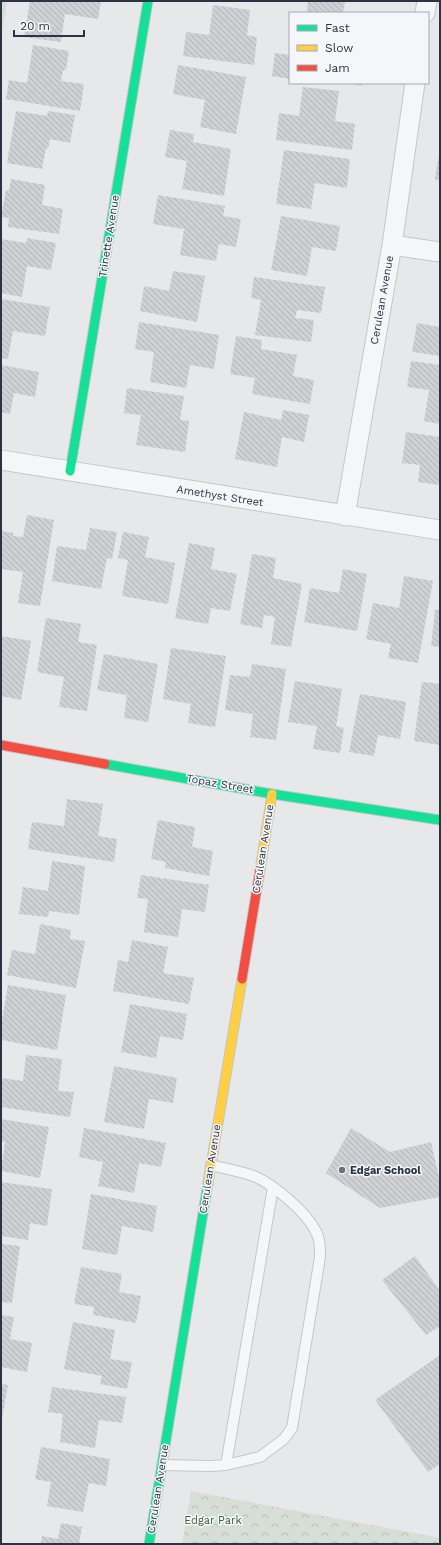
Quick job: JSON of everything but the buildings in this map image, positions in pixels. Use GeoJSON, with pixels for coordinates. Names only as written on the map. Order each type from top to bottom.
{"type":"FeatureCollection","features":[{"type":"Feature","properties":{"kind":"street","name":"Trinette Avenue"},"geometry":{"type":"LineString","coordinates":[[70,471],[148,1]]}},
{"type":"Feature","properties":{"kind":"street"},"geometry":{"type":"LineString","coordinates":[[425,12],[427,1]]}},
{"type":"Feature","properties":{"kind":"street","name":"Cerulean Avenue"},"geometry":{"type":"LineString","coordinates":[[345,516],[392,244],[415,84]]}},
{"type":"Feature","properties":{"kind":"street"},"geometry":{"type":"LineString","coordinates":[[392,244],[440,252]]}},
{"type":"Feature","properties":{"kind":"street","name":"Amethyst Street"},"geometry":{"type":"LineString","coordinates":[[1,460],[440,530]]}},
{"type":"Feature","properties":{"kind":"street","name":"Topaz Street"},"geometry":{"type":"LineString","coordinates":[[2,749],[272,794],[440,820]]}},
{"type":"Feature","properties":{"kind":"street","name":"Cerulean Avenue"},"geometry":{"type":"LineString","coordinates":[[149,1544],[272,794]]}},
{"type":"Feature","properties":{"kind":"lane"},"geometry":{"type":"LineString","coordinates":[[162,1465],[226,1465],[260,1457],[284,1439],[292,1428],[320,1257],[320,1243],[316,1230],[305,1215],[273,1187],[255,1177],[211,1165]]}},
{"type":"Feature","properties":{"kind":"lane"},"geometry":{"type":"LineString","coordinates":[[226,1465],[273,1187]]}},
{"type":"Feature","properties":{"kind":"green space"},"geometry":{"type":"Polygon","coordinates":[[[1,1],[7,1],[1,39],[1,1]]]}},
{"type":"Feature","properties":{"kind":"green space","name":"Edgar Park"},"geometry":{"type":"Polygon","coordinates":[[[191,1491],[440,1538],[440,1544],[182,1544],[191,1491]]]}},
{"type":"Feature","properties":{"kind":"traffic: fast"},"geometry":{"type":"LineString","coordinates":[[70,471],[148,1]]}},
{"type":"Feature","properties":{"kind":"traffic: fast"},"geometry":{"type":"LineString","coordinates":[[105,764],[272,794],[440,820]]}},
{"type":"Feature","properties":{"kind":"traffic: fast"},"geometry":{"type":"LineString","coordinates":[[149,1544],[208,1183]]}},
{"type":"Feature","properties":{"kind":"traffic: slow"},"geometry":{"type":"LineString","coordinates":[[260,870],[272,794]]}},
{"type":"Feature","properties":{"kind":"traffic: slow"},"geometry":{"type":"LineString","coordinates":[[208,1183],[242,979]]}},
{"type":"Feature","properties":{"kind":"traffic: jam"},"geometry":{"type":"LineString","coordinates":[[1,745],[105,764]]}},
{"type":"Feature","properties":{"kind":"traffic: jam"},"geometry":{"type":"LineString","coordinates":[[242,979],[260,870]]}},
{"type":"Feature","properties":{"kind":"place","name":"Edgar School"},"geometry":{"type":"Point","coordinates":[342,1170]}}]}
